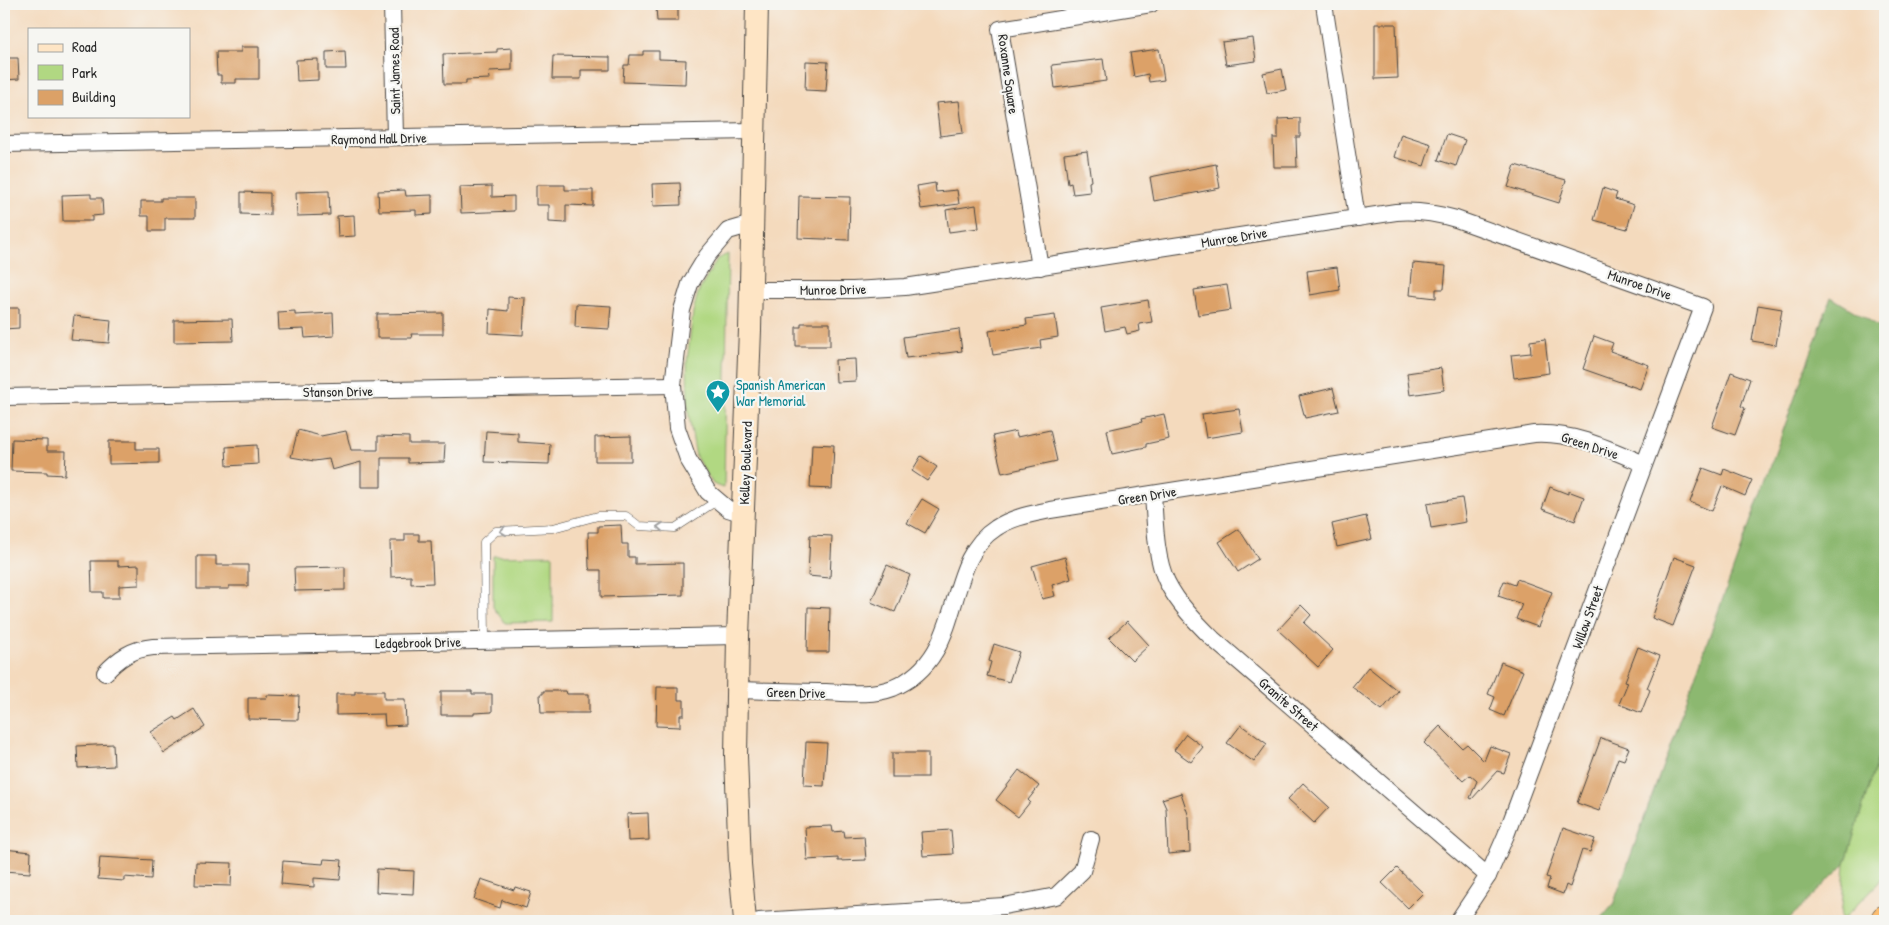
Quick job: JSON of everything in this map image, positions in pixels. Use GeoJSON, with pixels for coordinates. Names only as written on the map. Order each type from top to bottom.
{"type":"FeatureCollection","features":[{"type":"Feature","properties":{"kind":"main road","name":"Kelley Boulevard"},"geometry":{"type":"LineString","coordinates":[[745,921],[740,864],[736,756],[757,4]]}},
{"type":"Feature","properties":{"kind":"street","name":"Saint James Road"},"geometry":{"type":"LineString","coordinates":[[392,4],[395,137]]}},
{"type":"Feature","properties":{"kind":"street","name":"Roxanne Square"},"geometry":{"type":"LineString","coordinates":[[1040,267],[1000,29],[1151,4]]}},
{"type":"Feature","properties":{"kind":"street"},"geometry":{"type":"LineString","coordinates":[[1324,4],[1356,218]]}},
{"type":"Feature","properties":{"kind":"street","name":"Raymond Hall Drive"},"geometry":{"type":"LineString","coordinates":[[4,144],[754,131]]}},
{"type":"Feature","properties":{"kind":"street","name":"Munroe Drive"},"geometry":{"type":"LineString","coordinates":[[750,290],[853,290],[905,287],[1416,210],[1436,213],[1703,306]]}},
{"type":"Feature","properties":{"kind":"street"},"geometry":{"type":"LineString","coordinates":[[744,514],[728,508],[708,492],[688,459],[677,428],[673,385],[682,310],[690,284],[707,256],[728,231],[752,224]]}},
{"type":"Feature","properties":{"kind":"street","name":"Willow Street"},"geometry":{"type":"LineString","coordinates":[[1458,921],[1488,876],[1506,835],[1703,306]]}},
{"type":"Feature","properties":{"kind":"street","name":"Stanson Drive"},"geometry":{"type":"LineString","coordinates":[[4,397],[673,385]]}},
{"type":"Feature","properties":{"kind":"street","name":"Green Drive"},"geometry":{"type":"LineString","coordinates":[[738,690],[866,693],[893,688],[920,671],[931,658],[940,643],[952,613],[968,562],[984,538],[996,528],[1009,521],[1038,512],[1534,434],[1550,433],[1580,439],[1644,464]]}},
{"type":"Feature","properties":{"kind":"street","name":"Granite Street"},"geometry":{"type":"LineString","coordinates":[[1153,494],[1157,546],[1167,581],[1186,612],[1213,639],[1488,876]]}},
{"type":"Feature","properties":{"kind":"street","name":"Ledgebrook Drive"},"geometry":{"type":"LineString","coordinates":[[105,673],[113,664],[130,652],[147,648],[738,636]]}},
{"type":"Feature","properties":{"kind":"street"},"geometry":{"type":"LineString","coordinates":[[759,921],[1004,906],[1056,896],[1082,871],[1091,839]]}},
{"type":"Feature","properties":{"kind":"lane"},"geometry":{"type":"LineString","coordinates":[[484,641],[484,542],[496,531],[553,528],[598,516],[626,516],[639,526],[675,528],[718,500]]}},
{"type":"Feature","properties":{"kind":"green space"},"geometry":{"type":"Polygon","coordinates":[[[728,254],[724,488],[713,484],[696,457],[688,411],[687,361],[693,312],[698,293],[717,259],[728,254]]]}},
{"type":"Feature","properties":{"kind":"green space"},"geometry":{"type":"Polygon","coordinates":[[[1831,297],[1885,330],[1885,735],[1845,864],[1787,921],[1599,921],[1613,905],[1831,297]]]}},
{"type":"Feature","properties":{"kind":"green space"},"geometry":{"type":"Polygon","coordinates":[[[553,555],[553,622],[505,623],[493,607],[493,556],[553,555]]]}},
{"type":"Feature","properties":{"kind":"green space"},"geometry":{"type":"Polygon","coordinates":[[[1885,735],[1885,876],[1841,921],[1845,864],[1885,735]]]}},
{"type":"Feature","properties":{"kind":"building"},"geometry":{"type":"Polygon","coordinates":[[[656,7],[678,8],[678,21],[657,21],[656,7]]]}},
{"type":"Feature","properties":{"kind":"building"},"geometry":{"type":"Polygon","coordinates":[[[1375,24],[1396,24],[1398,78],[1375,79],[1375,24]]]}},
{"type":"Feature","properties":{"kind":"building"},"geometry":{"type":"Polygon","coordinates":[[[1253,38],[1256,61],[1226,65],[1222,42],[1253,38]]]}},
{"type":"Feature","properties":{"kind":"building"},"geometry":{"type":"Polygon","coordinates":[[[241,47],[259,47],[259,79],[236,79],[236,83],[221,83],[221,75],[217,75],[216,52],[241,52],[241,47]]]}},
{"type":"Feature","properties":{"kind":"building"},"geometry":{"type":"Polygon","coordinates":[[[512,48],[512,70],[489,71],[490,79],[466,80],[466,84],[444,84],[443,54],[497,52],[497,49],[512,48]]]}},
{"type":"Feature","properties":{"kind":"building"},"geometry":{"type":"Polygon","coordinates":[[[1159,49],[1164,80],[1149,82],[1148,74],[1134,77],[1130,53],[1159,49]]]}},
{"type":"Feature","properties":{"kind":"building"},"geometry":{"type":"Polygon","coordinates":[[[345,51],[346,69],[326,69],[326,52],[345,51]]]}},
{"type":"Feature","properties":{"kind":"building"},"geometry":{"type":"Polygon","coordinates":[[[643,51],[659,51],[659,59],[686,60],[685,84],[623,82],[624,65],[629,65],[630,55],[643,55],[643,51]]]}},
{"type":"Feature","properties":{"kind":"building"},"geometry":{"type":"Polygon","coordinates":[[[553,56],[610,57],[610,70],[581,70],[581,79],[552,79],[553,56]]]}},
{"type":"Feature","properties":{"kind":"building"},"geometry":{"type":"Polygon","coordinates":[[[4,58],[18,58],[19,79],[4,80],[4,58]]]}},
{"type":"Feature","properties":{"kind":"building"},"geometry":{"type":"Polygon","coordinates":[[[318,59],[318,80],[297,81],[296,60],[318,59]]]}},
{"type":"Feature","properties":{"kind":"building"},"geometry":{"type":"Polygon","coordinates":[[[1103,59],[1106,81],[1055,88],[1052,65],[1103,59]]]}},
{"type":"Feature","properties":{"kind":"building"},"geometry":{"type":"Polygon","coordinates":[[[806,61],[828,62],[826,91],[805,90],[806,61]]]}},
{"type":"Feature","properties":{"kind":"building"},"geometry":{"type":"Polygon","coordinates":[[[1282,69],[1286,90],[1267,93],[1263,73],[1282,69]]]}},
{"type":"Feature","properties":{"kind":"building"},"geometry":{"type":"Polygon","coordinates":[[[959,101],[963,133],[940,136],[936,103],[959,101]]]}},
{"type":"Feature","properties":{"kind":"building"},"geometry":{"type":"Polygon","coordinates":[[[1300,118],[1300,137],[1296,137],[1297,167],[1274,167],[1273,138],[1278,138],[1278,119],[1300,118]]]}},
{"type":"Feature","properties":{"kind":"building"},"geometry":{"type":"Polygon","coordinates":[[[1401,134],[1431,144],[1424,166],[1394,157],[1401,134]]]}},
{"type":"Feature","properties":{"kind":"building"},"geometry":{"type":"Polygon","coordinates":[[[1447,134],[1465,140],[1456,166],[1438,160],[1447,134]]]}},
{"type":"Feature","properties":{"kind":"building"},"geometry":{"type":"Polygon","coordinates":[[[1087,151],[1091,181],[1089,182],[1090,192],[1073,194],[1071,183],[1068,184],[1064,154],[1087,151]]]}},
{"type":"Feature","properties":{"kind":"building"},"geometry":{"type":"Polygon","coordinates":[[[1216,164],[1220,188],[1154,201],[1150,177],[1216,164]]]}},
{"type":"Feature","properties":{"kind":"building"},"geometry":{"type":"Polygon","coordinates":[[[1515,165],[1566,180],[1559,203],[1508,187],[1515,165]]]}},
{"type":"Feature","properties":{"kind":"building"},"geometry":{"type":"Polygon","coordinates":[[[680,183],[681,205],[653,206],[652,184],[680,183]]]}},
{"type":"Feature","properties":{"kind":"building"},"geometry":{"type":"Polygon","coordinates":[[[935,183],[936,192],[957,190],[959,204],[921,209],[917,186],[935,183]]]}},
{"type":"Feature","properties":{"kind":"building"},"geometry":{"type":"Polygon","coordinates":[[[536,185],[565,185],[565,190],[593,190],[593,206],[566,205],[566,223],[549,222],[549,205],[536,205],[536,185]]]}},
{"type":"Feature","properties":{"kind":"building"},"geometry":{"type":"Polygon","coordinates":[[[492,186],[492,197],[514,196],[514,211],[461,213],[460,187],[492,186]]]}},
{"type":"Feature","properties":{"kind":"building"},"geometry":{"type":"Polygon","coordinates":[[[1603,188],[1617,193],[1615,199],[1634,205],[1627,229],[1594,220],[1603,188]]]}},
{"type":"Feature","properties":{"kind":"building"},"geometry":{"type":"Polygon","coordinates":[[[405,190],[406,196],[432,195],[432,214],[416,215],[416,210],[379,211],[378,191],[405,190]]]}},
{"type":"Feature","properties":{"kind":"building"},"geometry":{"type":"Polygon","coordinates":[[[329,191],[330,215],[297,216],[296,192],[329,191]]]}},
{"type":"Feature","properties":{"kind":"building"},"geometry":{"type":"Polygon","coordinates":[[[241,192],[270,193],[270,215],[241,214],[241,192]]]}},
{"type":"Feature","properties":{"kind":"building"},"geometry":{"type":"Polygon","coordinates":[[[91,194],[91,198],[102,198],[103,215],[92,216],[92,221],[63,221],[62,195],[91,194]]]}},
{"type":"Feature","properties":{"kind":"building"},"geometry":{"type":"Polygon","coordinates":[[[799,196],[850,197],[849,240],[798,238],[799,196]]]}},
{"type":"Feature","properties":{"kind":"building"},"geometry":{"type":"Polygon","coordinates":[[[161,198],[195,198],[195,218],[165,218],[165,231],[149,231],[149,216],[141,216],[141,201],[161,201],[161,198]]]}},
{"type":"Feature","properties":{"kind":"building"},"geometry":{"type":"Polygon","coordinates":[[[976,205],[979,228],[949,232],[946,210],[976,205]]]}},
{"type":"Feature","properties":{"kind":"building"},"geometry":{"type":"Polygon","coordinates":[[[354,215],[355,236],[338,237],[337,216],[354,215]]]}},
{"type":"Feature","properties":{"kind":"building"},"geometry":{"type":"Polygon","coordinates":[[[1413,263],[1446,266],[1444,289],[1436,289],[1436,298],[1410,295],[1413,263]]]}},
{"type":"Feature","properties":{"kind":"building"},"geometry":{"type":"Polygon","coordinates":[[[1337,267],[1340,290],[1310,295],[1307,271],[1337,267]]]}},
{"type":"Feature","properties":{"kind":"building"},"geometry":{"type":"Polygon","coordinates":[[[1227,285],[1231,310],[1198,315],[1194,290],[1227,285]]]}},
{"type":"Feature","properties":{"kind":"building"},"geometry":{"type":"Polygon","coordinates":[[[508,297],[525,298],[523,335],[489,333],[490,309],[508,311],[508,297]]]}},
{"type":"Feature","properties":{"kind":"building"},"geometry":{"type":"Polygon","coordinates":[[[1148,300],[1152,322],[1139,324],[1140,331],[1127,334],[1125,327],[1105,331],[1101,308],[1148,300]]]}},
{"type":"Feature","properties":{"kind":"building"},"geometry":{"type":"Polygon","coordinates":[[[576,304],[611,306],[609,329],[575,327],[576,304]]]}},
{"type":"Feature","properties":{"kind":"building"},"geometry":{"type":"Polygon","coordinates":[[[1758,305],[1782,309],[1776,345],[1752,341],[1758,305]]]}},
{"type":"Feature","properties":{"kind":"building"},"geometry":{"type":"Polygon","coordinates":[[[4,308],[19,308],[19,328],[4,329],[4,308]]]}},
{"type":"Feature","properties":{"kind":"building"},"geometry":{"type":"Polygon","coordinates":[[[295,311],[295,315],[333,313],[334,336],[305,338],[304,329],[279,330],[278,312],[295,311]]]}},
{"type":"Feature","properties":{"kind":"building"},"geometry":{"type":"Polygon","coordinates":[[[443,313],[443,334],[411,334],[412,338],[377,338],[377,314],[443,313]]]}},
{"type":"Feature","properties":{"kind":"building"},"geometry":{"type":"Polygon","coordinates":[[[1055,315],[1058,337],[1040,340],[1041,348],[993,355],[989,331],[1027,325],[1026,319],[1055,315]]]}},
{"type":"Feature","properties":{"kind":"building"},"geometry":{"type":"Polygon","coordinates":[[[74,316],[111,320],[109,343],[71,340],[74,316]]]}},
{"type":"Feature","properties":{"kind":"building"},"geometry":{"type":"Polygon","coordinates":[[[232,319],[233,341],[174,342],[174,320],[232,319]]]}},
{"type":"Feature","properties":{"kind":"building"},"geometry":{"type":"Polygon","coordinates":[[[801,323],[830,323],[830,346],[796,346],[796,327],[801,327],[801,323]]]}},
{"type":"Feature","properties":{"kind":"building"},"geometry":{"type":"Polygon","coordinates":[[[959,329],[962,351],[906,358],[903,337],[959,329]]]}},
{"type":"Feature","properties":{"kind":"building"},"geometry":{"type":"Polygon","coordinates":[[[1594,336],[1613,343],[1610,351],[1649,365],[1640,389],[1583,369],[1594,336]]]}},
{"type":"Feature","properties":{"kind":"building"},"geometry":{"type":"Polygon","coordinates":[[[1545,339],[1549,373],[1514,378],[1511,355],[1531,353],[1530,341],[1545,339]]]}},
{"type":"Feature","properties":{"kind":"building"},"geometry":{"type":"Polygon","coordinates":[[[855,359],[856,381],[836,382],[835,360],[855,359]]]}},
{"type":"Feature","properties":{"kind":"building"},"geometry":{"type":"Polygon","coordinates":[[[1441,368],[1444,390],[1410,395],[1407,373],[1441,368]]]}},
{"type":"Feature","properties":{"kind":"building"},"geometry":{"type":"Polygon","coordinates":[[[1731,372],[1750,379],[1741,406],[1745,408],[1735,435],[1712,427],[1731,372]]]}},
{"type":"Feature","properties":{"kind":"building"},"geometry":{"type":"Polygon","coordinates":[[[1333,388],[1339,411],[1305,418],[1299,396],[1333,388]]]}},
{"type":"Feature","properties":{"kind":"building"},"geometry":{"type":"Polygon","coordinates":[[[1239,409],[1243,432],[1206,438],[1202,414],[1239,409]]]}},
{"type":"Feature","properties":{"kind":"building"},"geometry":{"type":"Polygon","coordinates":[[[1164,414],[1169,439],[1146,444],[1146,447],[1112,454],[1107,430],[1142,422],[1141,419],[1164,414]]]}},
{"type":"Feature","properties":{"kind":"building"},"geometry":{"type":"Polygon","coordinates":[[[298,430],[321,436],[346,431],[351,450],[378,450],[378,436],[409,437],[409,444],[445,444],[444,462],[408,463],[408,458],[381,458],[381,487],[361,487],[361,462],[332,470],[329,459],[314,461],[291,457],[298,430]]]}},
{"type":"Feature","properties":{"kind":"building"},"geometry":{"type":"Polygon","coordinates":[[[1050,430],[1057,461],[1002,473],[993,436],[1016,431],[1017,437],[1050,430]]]}},
{"type":"Feature","properties":{"kind":"building"},"geometry":{"type":"Polygon","coordinates":[[[486,431],[518,433],[518,442],[550,444],[549,464],[484,462],[486,431]]]}},
{"type":"Feature","properties":{"kind":"building"},"geometry":{"type":"Polygon","coordinates":[[[631,436],[631,461],[595,461],[595,437],[631,436]]]}},
{"type":"Feature","properties":{"kind":"building"},"geometry":{"type":"Polygon","coordinates":[[[12,439],[47,440],[47,451],[66,451],[65,475],[47,474],[47,472],[11,471],[12,439]]]}},
{"type":"Feature","properties":{"kind":"building"},"geometry":{"type":"Polygon","coordinates":[[[109,441],[136,441],[136,449],[159,449],[159,463],[109,464],[109,441]]]}},
{"type":"Feature","properties":{"kind":"building"},"geometry":{"type":"Polygon","coordinates":[[[812,444],[834,445],[832,489],[810,488],[812,444]]]}},
{"type":"Feature","properties":{"kind":"building"},"geometry":{"type":"Polygon","coordinates":[[[257,445],[258,464],[227,466],[226,447],[257,445]]]}},
{"type":"Feature","properties":{"kind":"building"},"geometry":{"type":"Polygon","coordinates":[[[921,456],[937,467],[927,481],[912,471],[921,456]]]}},
{"type":"Feature","properties":{"kind":"building"},"geometry":{"type":"Polygon","coordinates":[[[1703,468],[1722,475],[1724,469],[1752,480],[1745,496],[1722,486],[1712,511],[1690,502],[1703,468]]]}},
{"type":"Feature","properties":{"kind":"building"},"geometry":{"type":"Polygon","coordinates":[[[1550,487],[1568,494],[1568,491],[1584,497],[1575,521],[1542,509],[1550,487]]]}},
{"type":"Feature","properties":{"kind":"building"},"geometry":{"type":"Polygon","coordinates":[[[1462,498],[1466,522],[1431,528],[1427,504],[1462,498]]]}},
{"type":"Feature","properties":{"kind":"building"},"geometry":{"type":"Polygon","coordinates":[[[922,499],[939,509],[925,533],[907,523],[922,499]]]}},
{"type":"Feature","properties":{"kind":"building"},"geometry":{"type":"Polygon","coordinates":[[[1366,516],[1372,539],[1337,547],[1332,524],[1366,516]]]}},
{"type":"Feature","properties":{"kind":"building"},"geometry":{"type":"Polygon","coordinates":[[[621,525],[622,544],[628,544],[628,557],[635,557],[635,564],[683,563],[683,595],[601,597],[601,570],[590,570],[589,567],[588,532],[598,532],[598,526],[621,525]]]}},
{"type":"Feature","properties":{"kind":"building"},"geometry":{"type":"Polygon","coordinates":[[[1239,529],[1258,559],[1238,572],[1219,542],[1239,529]]]}},
{"type":"Feature","properties":{"kind":"building"},"geometry":{"type":"Polygon","coordinates":[[[405,534],[419,534],[419,541],[431,541],[433,583],[411,584],[411,576],[391,577],[390,541],[405,541],[405,534]]]}},
{"type":"Feature","properties":{"kind":"building"},"geometry":{"type":"Polygon","coordinates":[[[810,535],[832,536],[830,578],[808,576],[810,535]]]}},
{"type":"Feature","properties":{"kind":"building"},"geometry":{"type":"Polygon","coordinates":[[[197,556],[216,556],[216,565],[248,565],[248,586],[229,586],[229,589],[197,589],[197,556]]]}},
{"type":"Feature","properties":{"kind":"building"},"geometry":{"type":"Polygon","coordinates":[[[1065,557],[1071,579],[1052,585],[1055,596],[1042,599],[1032,566],[1065,557]]]}},
{"type":"Feature","properties":{"kind":"building"},"geometry":{"type":"Polygon","coordinates":[[[1674,557],[1696,565],[1673,626],[1652,618],[1674,557]]]}},
{"type":"Feature","properties":{"kind":"building"},"geometry":{"type":"Polygon","coordinates":[[[91,561],[118,561],[118,566],[139,565],[139,585],[119,586],[119,598],[103,598],[103,592],[92,592],[91,561]]]}},
{"type":"Feature","properties":{"kind":"building"},"geometry":{"type":"Polygon","coordinates":[[[887,565],[910,575],[895,612],[871,602],[887,565]]]}},
{"type":"Feature","properties":{"kind":"building"},"geometry":{"type":"Polygon","coordinates":[[[345,567],[345,590],[295,591],[294,568],[345,567]]]}},
{"type":"Feature","properties":{"kind":"building"},"geometry":{"type":"Polygon","coordinates":[[[1517,579],[1552,592],[1538,627],[1516,619],[1522,604],[1498,596],[1504,581],[1515,585],[1517,579]]]}},
{"type":"Feature","properties":{"kind":"building"},"geometry":{"type":"Polygon","coordinates":[[[1301,605],[1311,615],[1304,623],[1333,650],[1318,667],[1278,630],[1301,605]]]}},
{"type":"Feature","properties":{"kind":"building"},"geometry":{"type":"Polygon","coordinates":[[[808,607],[830,608],[829,652],[807,652],[808,607]]]}},
{"type":"Feature","properties":{"kind":"building"},"geometry":{"type":"Polygon","coordinates":[[[1127,621],[1149,645],[1132,661],[1109,638],[1127,621]]]}},
{"type":"Feature","properties":{"kind":"building"},"geometry":{"type":"Polygon","coordinates":[[[994,644],[1019,652],[1009,682],[987,676],[994,644]]]}},
{"type":"Feature","properties":{"kind":"building"},"geometry":{"type":"Polygon","coordinates":[[[1638,647],[1660,656],[1647,688],[1650,690],[1641,713],[1619,704],[1628,682],[1625,681],[1638,647]]]}},
{"type":"Feature","properties":{"kind":"building"},"geometry":{"type":"Polygon","coordinates":[[[1501,662],[1523,671],[1504,716],[1490,710],[1495,697],[1488,694],[1501,662]]]}},
{"type":"Feature","properties":{"kind":"building"},"geometry":{"type":"Polygon","coordinates":[[[1368,667],[1398,691],[1382,710],[1352,687],[1368,667]]]}},
{"type":"Feature","properties":{"kind":"building"},"geometry":{"type":"Polygon","coordinates":[[[657,687],[678,687],[678,700],[684,700],[684,715],[680,715],[680,727],[656,726],[657,687]]]}},
{"type":"Feature","properties":{"kind":"building"},"geometry":{"type":"Polygon","coordinates":[[[355,691],[384,691],[384,699],[405,699],[406,725],[385,726],[384,714],[336,715],[336,694],[355,694],[355,691]]]}},
{"type":"Feature","properties":{"kind":"building"},"geometry":{"type":"Polygon","coordinates":[[[441,691],[472,691],[472,694],[492,694],[492,712],[474,713],[474,715],[441,715],[441,691]]]}},
{"type":"Feature","properties":{"kind":"building"},"geometry":{"type":"Polygon","coordinates":[[[543,691],[589,694],[589,713],[541,713],[540,694],[543,694],[543,691]]]}},
{"type":"Feature","properties":{"kind":"building"},"geometry":{"type":"Polygon","coordinates":[[[267,695],[299,696],[298,720],[248,719],[248,698],[267,698],[267,695]]]}},
{"type":"Feature","properties":{"kind":"building"},"geometry":{"type":"Polygon","coordinates":[[[194,709],[205,727],[164,753],[151,732],[175,717],[177,720],[194,709]]]}},
{"type":"Feature","properties":{"kind":"building"},"geometry":{"type":"Polygon","coordinates":[[[1241,725],[1267,744],[1254,762],[1227,743],[1241,725]]]}},
{"type":"Feature","properties":{"kind":"building"},"geometry":{"type":"Polygon","coordinates":[[[1440,726],[1462,748],[1467,744],[1484,761],[1490,746],[1511,754],[1504,773],[1497,771],[1472,799],[1470,798],[1477,781],[1470,775],[1463,781],[1424,743],[1440,726]]]}},
{"type":"Feature","properties":{"kind":"building"},"geometry":{"type":"Polygon","coordinates":[[[1186,734],[1203,747],[1191,762],[1174,750],[1186,734]]]}},
{"type":"Feature","properties":{"kind":"building"},"geometry":{"type":"Polygon","coordinates":[[[1601,738],[1629,748],[1624,760],[1618,758],[1599,811],[1577,803],[1601,738]]]}},
{"type":"Feature","properties":{"kind":"building"},"geometry":{"type":"Polygon","coordinates":[[[806,742],[827,743],[824,786],[804,785],[806,742]]]}},
{"type":"Feature","properties":{"kind":"building"},"geometry":{"type":"Polygon","coordinates":[[[113,744],[114,766],[78,768],[77,746],[113,744]]]}},
{"type":"Feature","properties":{"kind":"building"},"geometry":{"type":"Polygon","coordinates":[[[892,753],[928,753],[928,777],[892,777],[892,753]]]}},
{"type":"Feature","properties":{"kind":"building"},"geometry":{"type":"Polygon","coordinates":[[[1019,770],[1039,786],[1028,800],[1030,802],[1018,817],[996,800],[1019,770]]]}},
{"type":"Feature","properties":{"kind":"building"},"geometry":{"type":"Polygon","coordinates":[[[1303,783],[1329,807],[1314,823],[1288,799],[1303,783]]]}},
{"type":"Feature","properties":{"kind":"building"},"geometry":{"type":"Polygon","coordinates":[[[1181,793],[1189,817],[1190,852],[1168,854],[1166,808],[1162,799],[1181,793]]]}},
{"type":"Feature","properties":{"kind":"building"},"geometry":{"type":"Polygon","coordinates":[[[648,813],[649,840],[628,841],[627,814],[648,813]]]}},
{"type":"Feature","properties":{"kind":"building"},"geometry":{"type":"Polygon","coordinates":[[[832,826],[833,832],[844,831],[845,837],[864,836],[866,860],[838,861],[838,858],[807,860],[805,827],[832,826]]]}},
{"type":"Feature","properties":{"kind":"building"},"geometry":{"type":"Polygon","coordinates":[[[1563,828],[1595,839],[1590,852],[1582,850],[1570,887],[1566,885],[1563,894],[1547,888],[1550,878],[1546,877],[1563,828]]]}},
{"type":"Feature","properties":{"kind":"building"},"geometry":{"type":"Polygon","coordinates":[[[951,830],[953,854],[923,856],[921,832],[951,830]]]}},
{"type":"Feature","properties":{"kind":"building"},"geometry":{"type":"Polygon","coordinates":[[[4,849],[31,852],[30,873],[4,871],[4,849]]]}},
{"type":"Feature","properties":{"kind":"building"},"geometry":{"type":"Polygon","coordinates":[[[100,857],[152,860],[151,879],[124,877],[124,881],[98,879],[100,857]]]}},
{"type":"Feature","properties":{"kind":"building"},"geometry":{"type":"Polygon","coordinates":[[[324,859],[342,860],[340,880],[314,878],[314,887],[281,884],[283,861],[323,864],[324,859]]]}},
{"type":"Feature","properties":{"kind":"building"},"geometry":{"type":"Polygon","coordinates":[[[196,862],[232,863],[231,886],[195,885],[196,862]]]}},
{"type":"Feature","properties":{"kind":"building"},"geometry":{"type":"Polygon","coordinates":[[[1397,868],[1423,893],[1408,908],[1382,883],[1397,868]]]}},
{"type":"Feature","properties":{"kind":"building"},"geometry":{"type":"Polygon","coordinates":[[[377,869],[414,871],[413,894],[376,892],[377,869]]]}},
{"type":"Feature","properties":{"kind":"building"},"geometry":{"type":"Polygon","coordinates":[[[481,879],[514,890],[515,887],[531,892],[526,908],[502,900],[500,908],[474,899],[481,879]]]}},
{"type":"Feature","properties":{"kind":"place","name":"Spanish American War Memorial"},"geometry":{"type":"Point","coordinates":[718,413]}}]}
